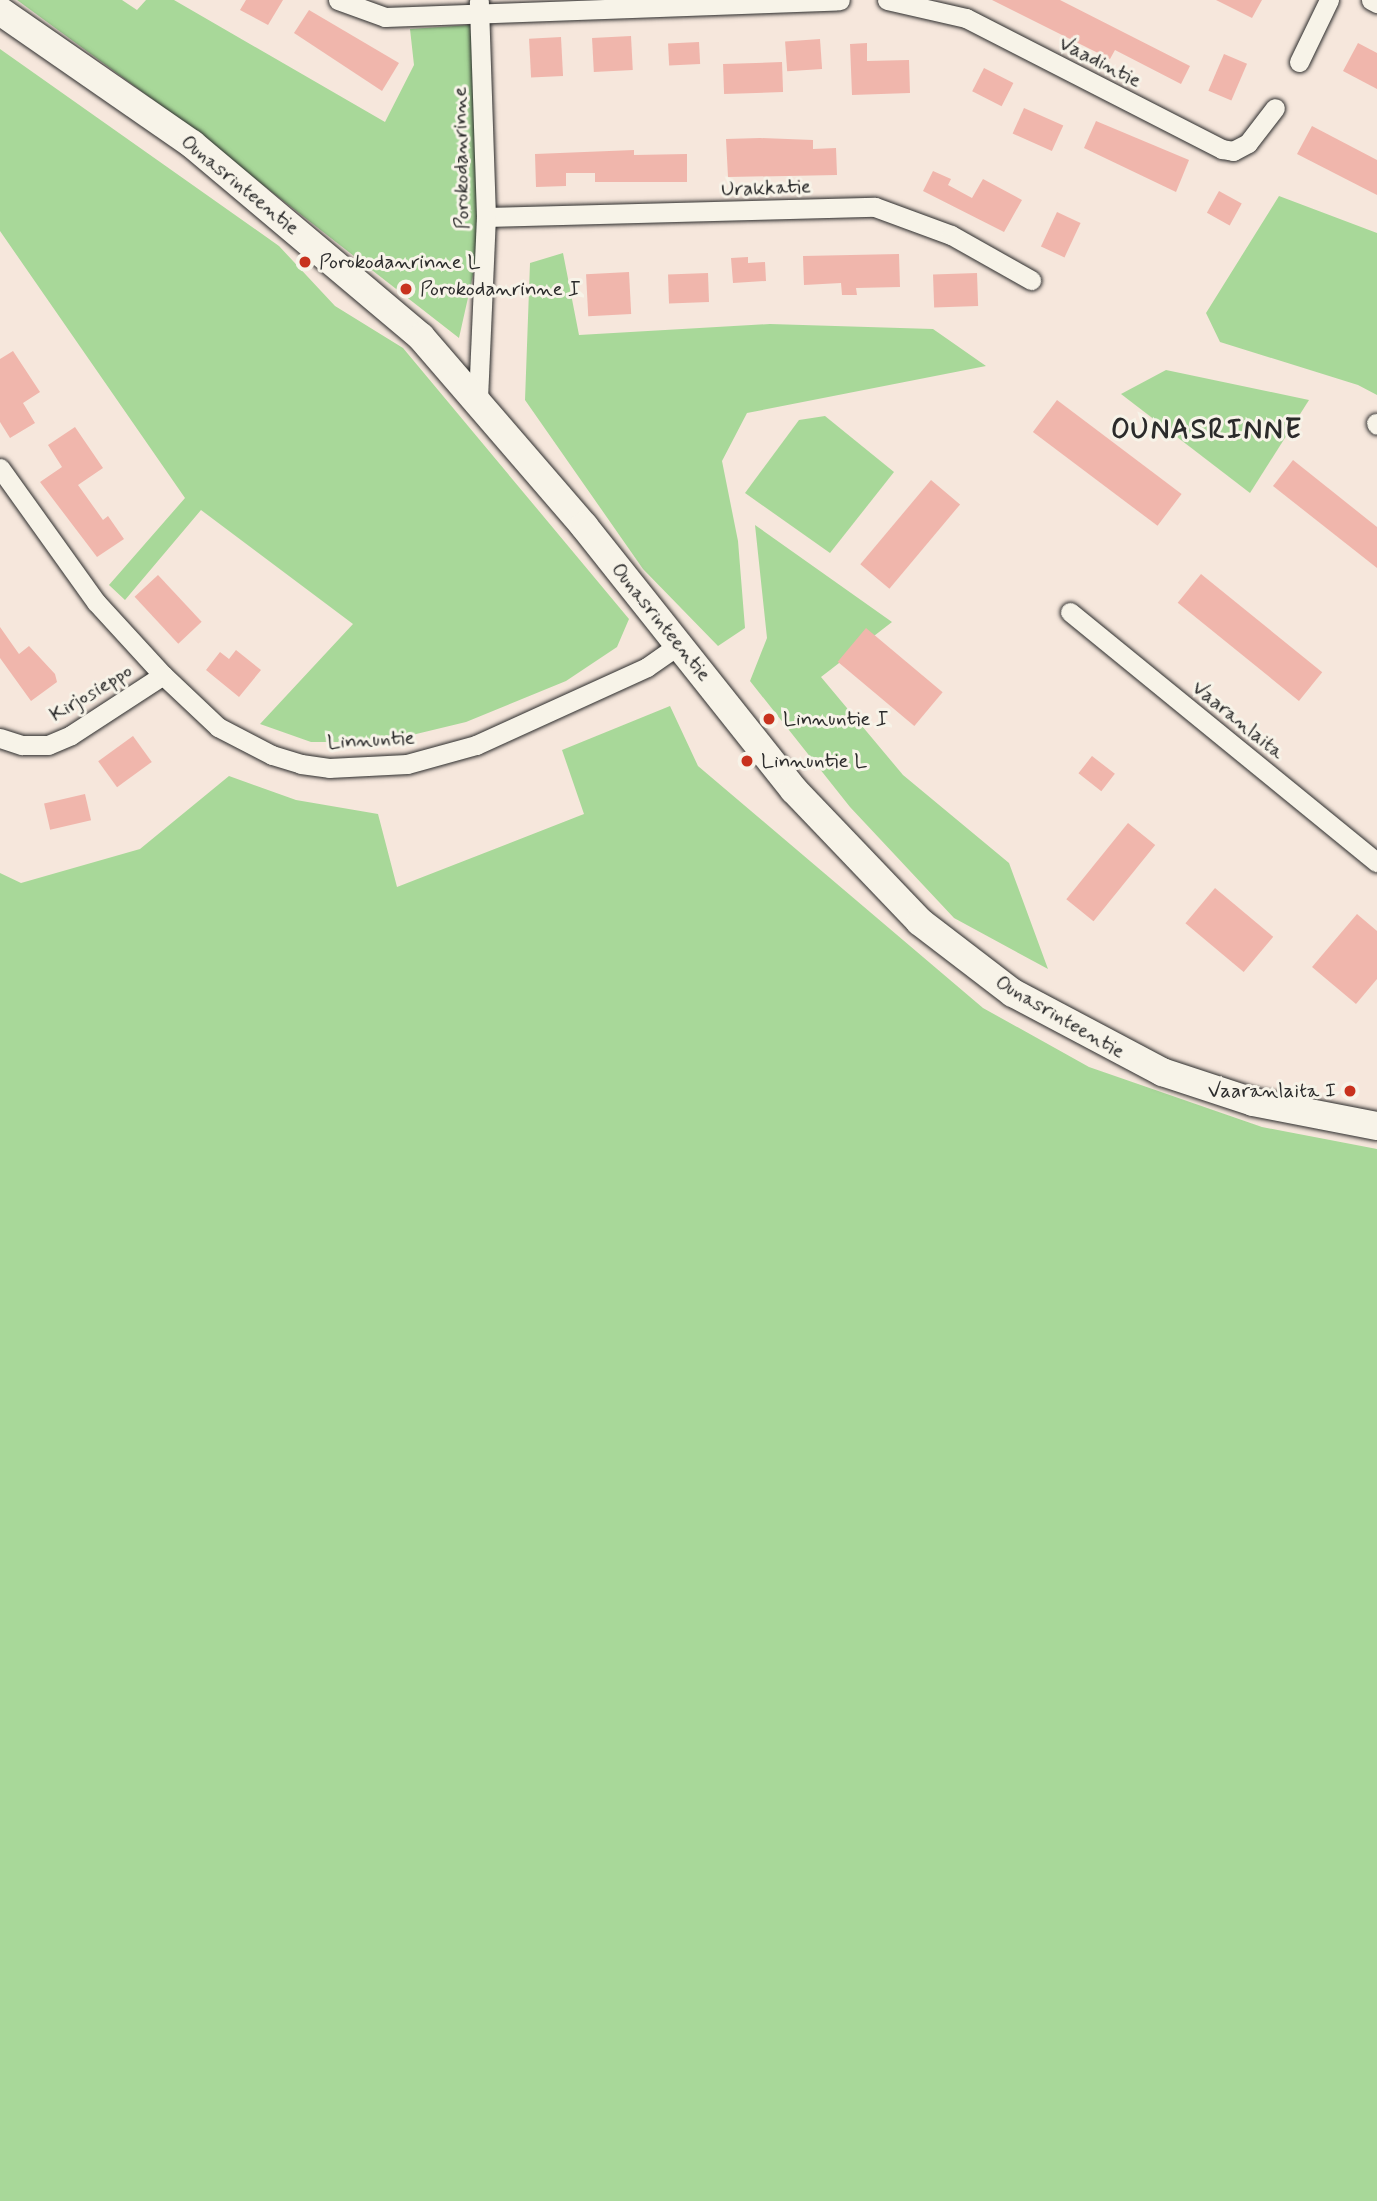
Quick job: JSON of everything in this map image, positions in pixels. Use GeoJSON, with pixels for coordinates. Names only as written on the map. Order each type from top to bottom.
{"type":"FeatureCollection","features":[{"type":"Feature","properties":{"kind":"street"},"geometry":{"type":"LineString","coordinates":[[338,0],[385,17],[479,6],[840,0]]}},
{"type":"Feature","properties":{"kind":"street","name":"Vaadintie"},"geometry":{"type":"LineString","coordinates":[[887,0],[965,18],[1222,149],[1233,151],[1248,143],[1275,108]]}},
{"type":"Feature","properties":{"kind":"street"},"geometry":{"type":"LineString","coordinates":[[1298,62],[1329,0]]}},
{"type":"Feature","properties":{"kind":"street"},"geometry":{"type":"LineString","coordinates":[[1371,0],[1377,3]]}},
{"type":"Feature","properties":{"kind":"street","name":"Porokodanrinne"},"geometry":{"type":"LineString","coordinates":[[478,400],[486,217],[479,6]]}},
{"type":"Feature","properties":{"kind":"street","name":"Ounasrinteentie"},"geometry":{"type":"LineString","coordinates":[[0,11],[252,191],[421,337],[478,400],[680,644],[794,790],[858,862],[920,922],[1013,993],[1114,1050],[1203,1088],[1377,1126]]}},
{"type":"Feature","properties":{"kind":"street","name":"Urakkatie"},"geometry":{"type":"LineString","coordinates":[[486,217],[875,207],[951,235],[1031,280]]}},
{"type":"Feature","properties":{"kind":"street","name":"Linnuntie"},"geometry":{"type":"LineString","coordinates":[[0,468],[6,490],[96,602],[163,675],[218,727],[272,755],[329,768],[395,765],[436,758],[510,733],[647,667],[680,644]]}},
{"type":"Feature","properties":{"kind":"street","name":"Vaaranlaita"},"geometry":{"type":"LineString","coordinates":[[1070,612],[1377,862]]}},
{"type":"Feature","properties":{"kind":"street","name":"Kirjosieppo"},"geometry":{"type":"LineString","coordinates":[[0,738],[22,745],[48,745],[71,735],[163,675]]}},
{"type":"Feature","properties":{"kind":"green space"},"geometry":{"type":"Polygon","coordinates":[[[17,0],[122,0],[137,10],[146,0],[174,0],[385,122],[414,65],[410,29],[470,25],[486,217],[459,338],[159,104],[17,0]]]}},
{"type":"Feature","properties":{"kind":"green space"},"geometry":{"type":"Polygon","coordinates":[[[0,49],[279,246],[335,306],[403,348],[629,619],[617,647],[566,681],[466,722],[383,742],[311,742],[260,724],[353,624],[201,510],[125,600],[109,585],[185,498],[0,231],[0,49]]]}},
{"type":"Feature","properties":{"kind":"green space"},"geometry":{"type":"Polygon","coordinates":[[[1279,196],[1377,233],[1377,395],[1358,385],[1220,342],[1206,313],[1279,196]]]}},
{"type":"Feature","properties":{"kind":"green space"},"geometry":{"type":"Polygon","coordinates":[[[563,253],[579,335],[770,324],[933,329],[986,366],[747,413],[722,461],[738,541],[745,628],[718,646],[643,569],[525,400],[530,263],[563,253]]]}},
{"type":"Feature","properties":{"kind":"green space"},"geometry":{"type":"Polygon","coordinates":[[[1166,370],[1309,400],[1250,493],[1121,394],[1166,370]]]}},
{"type":"Feature","properties":{"kind":"green space"},"geometry":{"type":"Polygon","coordinates":[[[825,416],[894,472],[830,553],[745,493],[799,420],[825,416]]]}},
{"type":"Feature","properties":{"kind":"green space"},"geometry":{"type":"Polygon","coordinates":[[[755,525],[892,622],[821,677],[903,775],[1009,863],[1048,969],[954,918],[850,807],[750,681],[767,638],[755,525]]]}},
{"type":"Feature","properties":{"kind":"green space"},"geometry":{"type":"Polygon","coordinates":[[[670,706],[698,766],[983,1008],[1089,1067],[1262,1127],[1377,1149],[1377,2201],[0,2201],[0,873],[21,883],[140,849],[229,776],[296,800],[378,814],[397,887],[584,814],[562,750],[670,706]]]}},
{"type":"Feature","properties":{"kind":"building"},"geometry":{"type":"Polygon","coordinates":[[[246,0],[283,0],[268,25],[240,10],[246,0]]]}},
{"type":"Feature","properties":{"kind":"building"},"geometry":{"type":"Polygon","coordinates":[[[992,0],[1060,0],[1190,66],[1181,84],[1115,50],[1110,59],[992,0]]]}},
{"type":"Feature","properties":{"kind":"building"},"geometry":{"type":"Polygon","coordinates":[[[1216,0],[1262,0],[1252,18],[1216,0]]]}},
{"type":"Feature","properties":{"kind":"building"},"geometry":{"type":"Polygon","coordinates":[[[309,10],[399,63],[382,91],[294,33],[309,10]]]}},
{"type":"Feature","properties":{"kind":"building"},"geometry":{"type":"Polygon","coordinates":[[[631,36],[633,70],[594,72],[592,38],[631,36]]]}},
{"type":"Feature","properties":{"kind":"building"},"geometry":{"type":"Polygon","coordinates":[[[561,37],[563,76],[531,78],[529,39],[561,37]]]}},
{"type":"Feature","properties":{"kind":"building"},"geometry":{"type":"Polygon","coordinates":[[[820,39],[822,69],[787,71],[785,41],[820,39]]]}},
{"type":"Feature","properties":{"kind":"building"},"geometry":{"type":"Polygon","coordinates":[[[699,42],[700,64],[669,66],[668,44],[699,42]]]}},
{"type":"Feature","properties":{"kind":"building"},"geometry":{"type":"Polygon","coordinates":[[[867,43],[867,61],[909,60],[910,93],[852,95],[850,44],[867,43]]]}},
{"type":"Feature","properties":{"kind":"building"},"geometry":{"type":"Polygon","coordinates":[[[1358,43],[1377,53],[1377,89],[1343,71],[1358,43]]]}},
{"type":"Feature","properties":{"kind":"building"},"geometry":{"type":"Polygon","coordinates":[[[1224,54],[1247,64],[1231,101],[1208,91],[1224,54]]]}},
{"type":"Feature","properties":{"kind":"building"},"geometry":{"type":"Polygon","coordinates":[[[782,62],[783,92],[724,94],[723,64],[782,62]]]}},
{"type":"Feature","properties":{"kind":"building"},"geometry":{"type":"Polygon","coordinates":[[[984,68],[1013,83],[1002,106],[972,91],[984,68]]]}},
{"type":"Feature","properties":{"kind":"building"},"geometry":{"type":"Polygon","coordinates":[[[1024,108],[1063,125],[1052,151],[1013,134],[1024,108]]]}},
{"type":"Feature","properties":{"kind":"building"},"geometry":{"type":"Polygon","coordinates":[[[1096,121],[1189,160],[1176,192],[1084,148],[1096,121]]]}},
{"type":"Feature","properties":{"kind":"building"},"geometry":{"type":"Polygon","coordinates":[[[1312,126],[1377,160],[1377,195],[1297,154],[1312,126]]]}},
{"type":"Feature","properties":{"kind":"building"},"geometry":{"type":"Polygon","coordinates":[[[726,139],[813,140],[813,149],[836,148],[837,175],[728,177],[726,139]]]}},
{"type":"Feature","properties":{"kind":"building"},"geometry":{"type":"Polygon","coordinates":[[[634,150],[634,155],[687,154],[687,182],[595,182],[595,173],[566,173],[566,186],[536,187],[535,154],[634,150]]]}},
{"type":"Feature","properties":{"kind":"building"},"geometry":{"type":"Polygon","coordinates":[[[933,171],[951,179],[948,185],[972,198],[983,179],[1022,200],[1004,232],[923,191],[933,171]]]}},
{"type":"Feature","properties":{"kind":"building"},"geometry":{"type":"Polygon","coordinates":[[[1219,191],[1242,204],[1230,225],[1207,213],[1219,191]]]}},
{"type":"Feature","properties":{"kind":"building"},"geometry":{"type":"Polygon","coordinates":[[[1057,212],[1081,223],[1065,257],[1041,246],[1057,212]]]}},
{"type":"Feature","properties":{"kind":"building"},"geometry":{"type":"Polygon","coordinates":[[[899,254],[900,287],[856,288],[857,295],[842,295],[841,283],[804,285],[803,256],[899,254]]]}},
{"type":"Feature","properties":{"kind":"building"},"geometry":{"type":"Polygon","coordinates":[[[748,257],[748,263],[765,262],[766,281],[733,283],[731,258],[748,257]]]}},
{"type":"Feature","properties":{"kind":"building"},"geometry":{"type":"Polygon","coordinates":[[[629,272],[631,314],[588,316],[586,274],[629,272]]]}},
{"type":"Feature","properties":{"kind":"building"},"geometry":{"type":"Polygon","coordinates":[[[708,273],[709,302],[669,303],[668,274],[708,273]]]}},
{"type":"Feature","properties":{"kind":"building"},"geometry":{"type":"Polygon","coordinates":[[[977,273],[978,306],[934,308],[933,275],[977,273]]]}},
{"type":"Feature","properties":{"kind":"building"},"geometry":{"type":"Polygon","coordinates":[[[13,351],[40,392],[23,403],[35,423],[10,438],[0,422],[0,359],[13,351]]]}},
{"type":"Feature","properties":{"kind":"building"},"geometry":{"type":"Polygon","coordinates":[[[1057,400],[1182,494],[1158,526],[1033,432],[1057,400]]]}},
{"type":"Feature","properties":{"kind":"building"},"geometry":{"type":"Polygon","coordinates":[[[75,427],[103,468],[78,485],[103,520],[108,516],[124,539],[97,557],[40,482],[62,467],[48,445],[75,427]]]}},
{"type":"Feature","properties":{"kind":"building"},"geometry":{"type":"Polygon","coordinates":[[[1293,460],[1377,527],[1377,568],[1273,486],[1293,460]]]}},
{"type":"Feature","properties":{"kind":"building"},"geometry":{"type":"Polygon","coordinates":[[[931,480],[960,504],[889,589],[860,564],[931,480]]]}},
{"type":"Feature","properties":{"kind":"building"},"geometry":{"type":"Polygon","coordinates":[[[1201,574],[1322,672],[1299,701],[1178,603],[1201,574]]]}},
{"type":"Feature","properties":{"kind":"building"},"geometry":{"type":"Polygon","coordinates":[[[158,575],[202,622],[178,644],[135,597],[158,575]]]}},
{"type":"Feature","properties":{"kind":"building"},"geometry":{"type":"Polygon","coordinates":[[[0,627],[19,654],[29,646],[55,674],[57,682],[31,701],[0,658],[0,627]]]}},
{"type":"Feature","properties":{"kind":"building"},"geometry":{"type":"Polygon","coordinates":[[[866,628],[943,692],[914,726],[838,662],[866,628]]]}},
{"type":"Feature","properties":{"kind":"building"},"geometry":{"type":"Polygon","coordinates":[[[236,650],[261,670],[239,697],[206,670],[220,652],[229,659],[236,650]]]}},
{"type":"Feature","properties":{"kind":"building"},"geometry":{"type":"Polygon","coordinates":[[[133,736],[152,762],[117,787],[98,761],[133,736]]]}},
{"type":"Feature","properties":{"kind":"building"},"geometry":{"type":"Polygon","coordinates":[[[1092,756],[1115,774],[1101,791],[1078,773],[1092,756]]]}},
{"type":"Feature","properties":{"kind":"building"},"geometry":{"type":"Polygon","coordinates":[[[85,794],[91,820],[50,830],[44,803],[85,794]]]}},
{"type":"Feature","properties":{"kind":"building"},"geometry":{"type":"Polygon","coordinates":[[[1128,823],[1155,845],[1094,921],[1066,899],[1128,823]]]}},
{"type":"Feature","properties":{"kind":"building"},"geometry":{"type":"Polygon","coordinates":[[[1215,888],[1273,937],[1244,972],[1185,923],[1215,888]]]}},
{"type":"Feature","properties":{"kind":"building"},"geometry":{"type":"Polygon","coordinates":[[[1357,914],[1377,931],[1377,979],[1356,1004],[1312,967],[1357,914]]]}},
{"type":"Feature","properties":{"kind":"place","name":"Porokodanrinne L"},"geometry":{"type":"Point","coordinates":[305,262]}},
{"type":"Feature","properties":{"kind":"place","name":"Porokodanrinne I"},"geometry":{"type":"Point","coordinates":[406,289]}},
{"type":"Feature","properties":{"kind":"place","name":"Linnuntie I"},"geometry":{"type":"Point","coordinates":[769,719]}},
{"type":"Feature","properties":{"kind":"place","name":"Linnuntie L"},"geometry":{"type":"Point","coordinates":[747,761]}},
{"type":"Feature","properties":{"kind":"place","name":"Vaaranlaita I"},"geometry":{"type":"Point","coordinates":[1350,1091]}},
{"type":"Feature","properties":{"kind":"district","name":"OUNASRINNE"},"geometry":{"type":"Point","coordinates":[1207,431]}}]}
